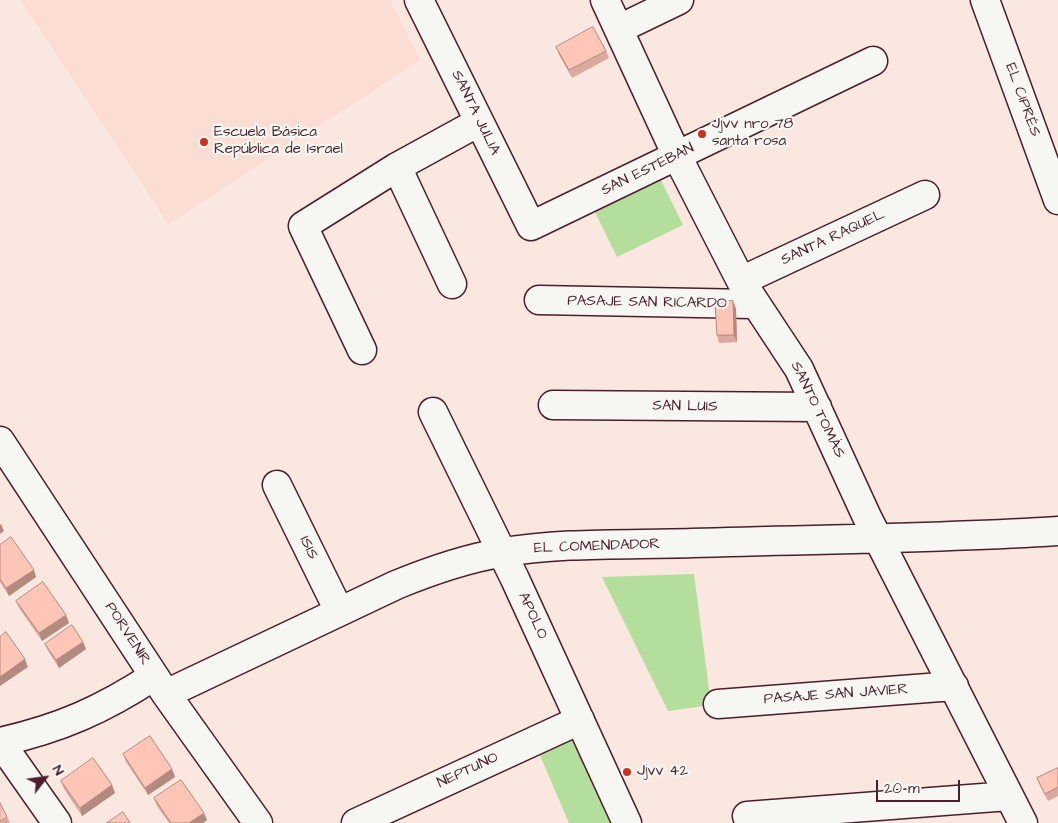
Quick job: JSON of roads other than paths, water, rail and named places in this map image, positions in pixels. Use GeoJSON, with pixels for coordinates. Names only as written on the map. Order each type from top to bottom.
{"type":"FeatureCollection","features":[{"type":"Feature","properties":{"kind":"street","name":"SANTA JULIA"},"geometry":{"type":"LineString","coordinates":[[419,0],[531,226]]}},
{"type":"Feature","properties":{"kind":"street","name":"SANTO TOMÁS"},"geometry":{"type":"LineString","coordinates":[[605,0],[677,156],[742,281],[799,369],[878,538],[1023,823]]}},
{"type":"Feature","properties":{"kind":"street"},"geometry":{"type":"LineString","coordinates":[[619,28],[679,0]]}},
{"type":"Feature","properties":{"kind":"street","name":"EL CIPRÉS"},"geometry":{"type":"LineString","coordinates":[[985,0],[1058,200]]}},
{"type":"Feature","properties":{"kind":"street","name":"SAN ESTEBAN"},"geometry":{"type":"LineString","coordinates":[[531,226],[874,61]]}},
{"type":"Feature","properties":{"kind":"street"},"geometry":{"type":"LineString","coordinates":[[362,350],[303,226],[397,167],[479,122]]}},
{"type":"Feature","properties":{"kind":"street"},"geometry":{"type":"LineString","coordinates":[[397,167],[452,284]]}},
{"type":"Feature","properties":{"kind":"street","name":"SANTA RAQUEL"},"geometry":{"type":"LineString","coordinates":[[742,281],[925,195]]}},
{"type":"Feature","properties":{"kind":"street","name":"PASAJE SAN RICARDO"},"geometry":{"type":"LineString","coordinates":[[538,300],[756,304]]}},
{"type":"Feature","properties":{"kind":"street","name":"SAN LUIS"},"geometry":{"type":"LineString","coordinates":[[553,405],[817,407]]}},
{"type":"Feature","properties":{"kind":"street","name":"APOLO"},"geometry":{"type":"LineString","coordinates":[[433,412],[502,552],[627,823]]}},
{"type":"Feature","properties":{"kind":"street","name":"PORVENIR"},"geometry":{"type":"LineString","coordinates":[[0,441],[160,685],[258,823]]}},
{"type":"Feature","properties":{"kind":"street","name":"ISIS"},"geometry":{"type":"LineString","coordinates":[[277,485],[339,611]]}},
{"type":"Feature","properties":{"kind":"street","name":"EL COMENDADOR"},"geometry":{"type":"LineString","coordinates":[[0,742],[45,731],[84,717],[120,698],[160,685],[339,611],[430,570],[502,552],[556,547],[967,536],[1058,530]]}},
{"type":"Feature","properties":{"kind":"street","name":"PASAJE SAN JAVIER"},"geometry":{"type":"LineString","coordinates":[[718,704],[954,686]]}},
{"type":"Feature","properties":{"kind":"street","name":"NEPTUNO"},"geometry":{"type":"LineString","coordinates":[[356,823],[580,720]]}},
{"type":"Feature","properties":{"kind":"street"},"geometry":{"type":"LineString","coordinates":[[0,742],[57,823]]}},
{"type":"Feature","properties":{"kind":"street"},"geometry":{"type":"LineString","coordinates":[[747,816],[1009,796]]}},
{"type":"Feature","properties":{"kind":"place","name":"Jjvv nro 78 santa rosa"},"geometry":{"type":"Point","coordinates":[702,134]}},
{"type":"Feature","properties":{"kind":"place","name":"Escuela Básica República de Israel"},"geometry":{"type":"Point","coordinates":[204,142]}},
{"type":"Feature","properties":{"kind":"place","name":"Jjvv 42"},"geometry":{"type":"Point","coordinates":[627,772]}}]}
